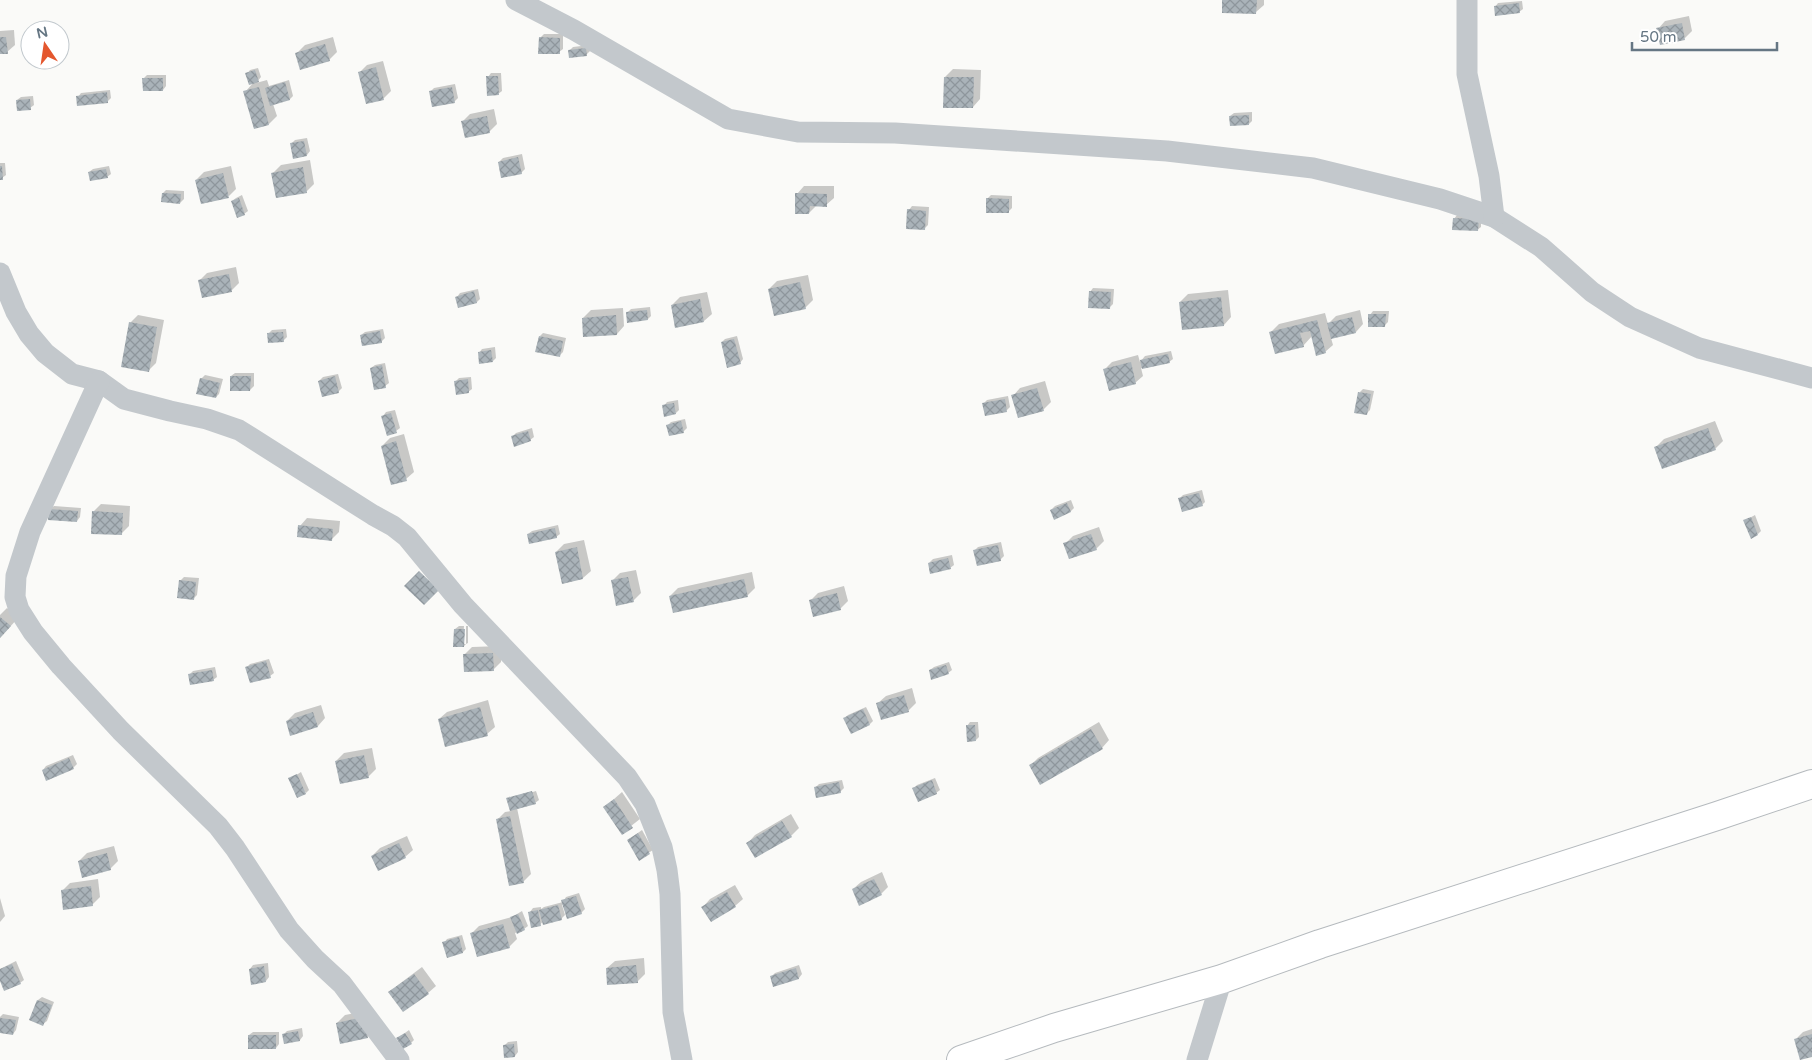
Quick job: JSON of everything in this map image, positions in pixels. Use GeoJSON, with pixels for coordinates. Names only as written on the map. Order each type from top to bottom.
{"type":"FeatureCollection","features":[{"type":"Feature","properties":{"kind":"main road"},"geometry":{"type":"LineString","coordinates":[[960,1060],[1054,1028],[1222,979],[1330,941],[1812,784]]}},
{"type":"Feature","properties":{"kind":"street"},"geometry":{"type":"LineString","coordinates":[[516,0],[574,30],[728,119],[798,132],[895,133],[1167,151],[1313,168],[1440,199],[1494,218],[1541,247],[1592,292],[1630,317],[1699,348],[1812,378]]}},
{"type":"Feature","properties":{"kind":"street"},"geometry":{"type":"LineString","coordinates":[[1467,0],[1467,74],[1489,176],[1494,218]]}},
{"type":"Feature","properties":{"kind":"street"},"geometry":{"type":"LineString","coordinates":[[0,273],[16,312],[29,334],[45,353],[72,374],[99,381],[124,399],[207,419],[239,430],[372,515],[393,526],[422,554],[463,605],[626,777],[645,804],[662,847],[667,870],[670,894],[673,1012],[682,1060]]}},
{"type":"Feature","properties":{"kind":"street"},"geometry":{"type":"LineString","coordinates":[[99,381],[30,532],[16,576],[15,597],[19,610],[33,632],[61,666],[121,731],[218,826],[290,930],[315,959],[342,984],[399,1060]]}},
{"type":"Feature","properties":{"kind":"street"},"geometry":{"type":"LineString","coordinates":[[1197,1060],[1222,979]]}},
{"type":"Feature","properties":{"kind":"building"},"geometry":{"type":"Polygon","coordinates":[[[1222,0],[1257,0],[1256,14],[1222,13],[1222,0]]]}},
{"type":"Feature","properties":{"kind":"building"},"geometry":{"type":"Polygon","coordinates":[[[1519,3],[1520,13],[1495,16],[1494,6],[1519,3]]]}},
{"type":"Feature","properties":{"kind":"building"},"geometry":{"type":"Polygon","coordinates":[[[1682,23],[1685,40],[1660,45],[1656,28],[1682,23]]]}},
{"type":"Feature","properties":{"kind":"building"},"geometry":{"type":"Polygon","coordinates":[[[0,37],[6,37],[8,54],[0,54],[0,37]]]}},
{"type":"Feature","properties":{"kind":"building"},"geometry":{"type":"Polygon","coordinates":[[[539,37],[560,38],[560,54],[538,54],[539,37]]]}},
{"type":"Feature","properties":{"kind":"building"},"geometry":{"type":"Polygon","coordinates":[[[325,44],[330,61],[300,70],[295,53],[325,44]]]}},
{"type":"Feature","properties":{"kind":"building"},"geometry":{"type":"Polygon","coordinates":[[[586,48],[587,56],[569,58],[568,50],[586,48]]]}},
{"type":"Feature","properties":{"kind":"building"},"geometry":{"type":"Polygon","coordinates":[[[376,67],[384,100],[366,104],[358,72],[376,67]]]}},
{"type":"Feature","properties":{"kind":"building"},"geometry":{"type":"Polygon","coordinates":[[[255,70],[259,82],[249,85],[245,73],[255,70]]]}},
{"type":"Feature","properties":{"kind":"building"},"geometry":{"type":"Polygon","coordinates":[[[486,76],[498,76],[499,95],[487,96],[486,76]]]}},
{"type":"Feature","properties":{"kind":"building"},"geometry":{"type":"Polygon","coordinates":[[[944,77],[974,77],[973,108],[943,108],[944,77]]]}},
{"type":"Feature","properties":{"kind":"building"},"geometry":{"type":"Polygon","coordinates":[[[142,78],[163,78],[163,91],[143,91],[142,78]]]}},
{"type":"Feature","properties":{"kind":"building"},"geometry":{"type":"Polygon","coordinates":[[[285,82],[290,100],[270,106],[265,88],[285,82]]]}},
{"type":"Feature","properties":{"kind":"building"},"geometry":{"type":"Polygon","coordinates":[[[259,87],[269,125],[254,129],[243,91],[259,87]]]}},
{"type":"Feature","properties":{"kind":"building"},"geometry":{"type":"Polygon","coordinates":[[[452,87],[455,103],[432,107],[429,91],[452,87]]]}},
{"type":"Feature","properties":{"kind":"building"},"geometry":{"type":"Polygon","coordinates":[[[107,92],[108,103],[77,106],[76,96],[107,92]]]}},
{"type":"Feature","properties":{"kind":"building"},"geometry":{"type":"Polygon","coordinates":[[[30,99],[31,110],[17,111],[16,100],[30,99]]]}},
{"type":"Feature","properties":{"kind":"building"},"geometry":{"type":"Polygon","coordinates":[[[1249,115],[1249,125],[1230,126],[1229,116],[1249,115]]]}},
{"type":"Feature","properties":{"kind":"building"},"geometry":{"type":"Polygon","coordinates":[[[487,116],[490,133],[465,138],[461,121],[487,116]]]}},
{"type":"Feature","properties":{"kind":"building"},"geometry":{"type":"Polygon","coordinates":[[[304,141],[307,156],[293,159],[290,143],[304,141]]]}},
{"type":"Feature","properties":{"kind":"building"},"geometry":{"type":"Polygon","coordinates":[[[518,157],[522,174],[501,178],[498,162],[518,157]]]}},
{"type":"Feature","properties":{"kind":"building"},"geometry":{"type":"Polygon","coordinates":[[[0,166],[2,166],[3,180],[0,180],[0,166]]]}},
{"type":"Feature","properties":{"kind":"building"},"geometry":{"type":"Polygon","coordinates":[[[303,167],[307,193],[276,198],[271,173],[303,167]]]}},
{"type":"Feature","properties":{"kind":"building"},"geometry":{"type":"Polygon","coordinates":[[[106,169],[108,178],[90,181],[88,172],[106,169]]]}},
{"type":"Feature","properties":{"kind":"building"},"geometry":{"type":"Polygon","coordinates":[[[223,173],[229,198],[201,204],[195,180],[223,173]]]}},
{"type":"Feature","properties":{"kind":"building"},"geometry":{"type":"Polygon","coordinates":[[[162,193],[181,194],[180,204],[161,202],[162,193]]]}},
{"type":"Feature","properties":{"kind":"building"},"geometry":{"type":"Polygon","coordinates":[[[795,193],[827,194],[827,207],[810,206],[809,214],[795,214],[795,193]]]}},
{"type":"Feature","properties":{"kind":"building"},"geometry":{"type":"Polygon","coordinates":[[[239,198],[245,215],[237,218],[231,201],[239,198]]]}},
{"type":"Feature","properties":{"kind":"building"},"geometry":{"type":"Polygon","coordinates":[[[986,198],[1009,199],[1009,213],[986,213],[986,198]]]}},
{"type":"Feature","properties":{"kind":"building"},"geometry":{"type":"Polygon","coordinates":[[[907,209],[926,211],[925,230],[906,229],[907,209]]]}},
{"type":"Feature","properties":{"kind":"building"},"geometry":{"type":"Polygon","coordinates":[[[1453,218],[1479,219],[1478,231],[1452,230],[1453,218]]]}},
{"type":"Feature","properties":{"kind":"building"},"geometry":{"type":"Polygon","coordinates":[[[229,274],[232,292],[202,298],[198,280],[229,274]]]}},
{"type":"Feature","properties":{"kind":"building"},"geometry":{"type":"Polygon","coordinates":[[[800,282],[806,309],[774,316],[768,289],[800,282]]]}},
{"type":"Feature","properties":{"kind":"building"},"geometry":{"type":"Polygon","coordinates":[[[474,291],[477,303],[458,308],[455,297],[474,291]]]}},
{"type":"Feature","properties":{"kind":"building"},"geometry":{"type":"Polygon","coordinates":[[[1089,291],[1111,292],[1110,309],[1088,308],[1089,291]]]}},
{"type":"Feature","properties":{"kind":"building"},"geometry":{"type":"Polygon","coordinates":[[[1221,297],[1224,326],[1182,330],[1179,302],[1221,297]]]}},
{"type":"Feature","properties":{"kind":"building"},"geometry":{"type":"Polygon","coordinates":[[[700,299],[704,322],[675,328],[671,305],[700,299]]]}},
{"type":"Feature","properties":{"kind":"building"},"geometry":{"type":"Polygon","coordinates":[[[647,310],[648,320],[627,323],[626,312],[647,310]]]}},
{"type":"Feature","properties":{"kind":"building"},"geometry":{"type":"Polygon","coordinates":[[[1368,314],[1386,314],[1385,327],[1368,327],[1368,314]]]}},
{"type":"Feature","properties":{"kind":"building"},"geometry":{"type":"Polygon","coordinates":[[[616,315],[617,335],[583,337],[582,318],[616,315]]]}},
{"type":"Feature","properties":{"kind":"building"},"geometry":{"type":"Polygon","coordinates":[[[1352,317],[1356,333],[1331,339],[1327,323],[1352,317]]]}},
{"type":"Feature","properties":{"kind":"building"},"geometry":{"type":"Polygon","coordinates":[[[1317,320],[1326,353],[1316,356],[1310,331],[1300,333],[1304,347],[1275,354],[1269,332],[1317,320]]]}},
{"type":"Feature","properties":{"kind":"building"},"geometry":{"type":"Polygon","coordinates":[[[129,322],[157,327],[149,372],[121,367],[129,322]]]}},
{"type":"Feature","properties":{"kind":"building"},"geometry":{"type":"Polygon","coordinates":[[[380,331],[382,343],[362,346],[360,335],[380,331]]]}},
{"type":"Feature","properties":{"kind":"building"},"geometry":{"type":"Polygon","coordinates":[[[283,332],[284,342],[268,343],[267,333],[283,332]]]}},
{"type":"Feature","properties":{"kind":"building"},"geometry":{"type":"Polygon","coordinates":[[[539,336],[563,341],[560,357],[535,352],[539,336]]]}},
{"type":"Feature","properties":{"kind":"building"},"geometry":{"type":"Polygon","coordinates":[[[734,339],[741,364],[727,368],[721,342],[734,339]]]}},
{"type":"Feature","properties":{"kind":"building"},"geometry":{"type":"Polygon","coordinates":[[[491,350],[493,362],[479,364],[478,352],[491,350]]]}},
{"type":"Feature","properties":{"kind":"building"},"geometry":{"type":"Polygon","coordinates":[[[1168,354],[1170,363],[1142,369],[1140,360],[1168,354]]]}},
{"type":"Feature","properties":{"kind":"building"},"geometry":{"type":"Polygon","coordinates":[[[1131,362],[1136,384],[1109,391],[1103,369],[1131,362]]]}},
{"type":"Feature","properties":{"kind":"building"},"geometry":{"type":"Polygon","coordinates":[[[382,365],[386,388],[374,390],[370,368],[382,365]]]}},
{"type":"Feature","properties":{"kind":"building"},"geometry":{"type":"Polygon","coordinates":[[[230,376],[251,376],[250,391],[230,391],[230,376]]]}},
{"type":"Feature","properties":{"kind":"building"},"geometry":{"type":"Polygon","coordinates":[[[335,376],[339,393],[322,397],[318,381],[335,376]]]}},
{"type":"Feature","properties":{"kind":"building"},"geometry":{"type":"Polygon","coordinates":[[[200,378],[220,383],[216,398],[196,394],[200,378]]]}},
{"type":"Feature","properties":{"kind":"building"},"geometry":{"type":"Polygon","coordinates":[[[468,379],[469,393],[456,395],[454,381],[468,379]]]}},
{"type":"Feature","properties":{"kind":"building"},"geometry":{"type":"Polygon","coordinates":[[[1037,388],[1044,411],[1018,418],[1011,395],[1037,388]]]}},
{"type":"Feature","properties":{"kind":"building"},"geometry":{"type":"Polygon","coordinates":[[[1358,392],[1371,394],[1367,415],[1354,413],[1358,392]]]}},
{"type":"Feature","properties":{"kind":"building"},"geometry":{"type":"Polygon","coordinates":[[[1005,399],[1007,412],[985,416],[982,403],[1005,399]]]}},
{"type":"Feature","properties":{"kind":"building"},"geometry":{"type":"Polygon","coordinates":[[[674,403],[676,414],[664,417],[662,405],[674,403]]]}},
{"type":"Feature","properties":{"kind":"building"},"geometry":{"type":"Polygon","coordinates":[[[391,413],[397,433],[387,436],[381,416],[391,413]]]}},
{"type":"Feature","properties":{"kind":"building"},"geometry":{"type":"Polygon","coordinates":[[[681,421],[684,433],[669,436],[666,425],[681,421]]]}},
{"type":"Feature","properties":{"kind":"building"},"geometry":{"type":"Polygon","coordinates":[[[1708,428],[1716,450],[1662,469],[1654,447],[1708,428]]]}},
{"type":"Feature","properties":{"kind":"building"},"geometry":{"type":"Polygon","coordinates":[[[528,431],[531,441],[514,447],[511,436],[528,431]]]}},
{"type":"Feature","properties":{"kind":"building"},"geometry":{"type":"Polygon","coordinates":[[[396,441],[407,481],[391,485],[381,446],[396,441]]]}},
{"type":"Feature","properties":{"kind":"building"},"geometry":{"type":"Polygon","coordinates":[[[1199,493],[1203,506],[1182,512],[1178,498],[1199,493]]]}},
{"type":"Feature","properties":{"kind":"building"},"geometry":{"type":"Polygon","coordinates":[[[1067,503],[1071,512],[1054,520],[1050,510],[1067,503]]]}},
{"type":"Feature","properties":{"kind":"building"},"geometry":{"type":"Polygon","coordinates":[[[49,509],[78,511],[77,522],[48,520],[49,509]]]}},
{"type":"Feature","properties":{"kind":"building"},"geometry":{"type":"Polygon","coordinates":[[[92,511],[123,513],[122,535],[91,534],[92,511]]]}},
{"type":"Feature","properties":{"kind":"building"},"geometry":{"type":"Polygon","coordinates":[[[1751,517],[1758,535],[1751,539],[1743,520],[1751,517]]]}},
{"type":"Feature","properties":{"kind":"building"},"geometry":{"type":"Polygon","coordinates":[[[298,525],[333,529],[332,541],[297,537],[298,525]]]}},
{"type":"Feature","properties":{"kind":"building"},"geometry":{"type":"Polygon","coordinates":[[[555,528],[557,538],[529,544],[527,534],[555,528]]]}},
{"type":"Feature","properties":{"kind":"building"},"geometry":{"type":"Polygon","coordinates":[[[1091,534],[1097,550],[1069,559],[1063,543],[1091,534]]]}},
{"type":"Feature","properties":{"kind":"building"},"geometry":{"type":"Polygon","coordinates":[[[998,545],[1001,561],[977,566],[973,550],[998,545]]]}},
{"type":"Feature","properties":{"kind":"building"},"geometry":{"type":"Polygon","coordinates":[[[577,547],[583,579],[562,584],[555,552],[577,547]]]}},
{"type":"Feature","properties":{"kind":"building"},"geometry":{"type":"Polygon","coordinates":[[[948,558],[951,569],[930,574],[928,563],[948,558]]]}},
{"type":"Feature","properties":{"kind":"building"},"geometry":{"type":"Polygon","coordinates":[[[419,571],[439,590],[424,605],[404,586],[419,571]]]}},
{"type":"Feature","properties":{"kind":"building"},"geometry":{"type":"Polygon","coordinates":[[[628,577],[634,602],[616,606],[611,580],[628,577]]]}},
{"type":"Feature","properties":{"kind":"building"},"geometry":{"type":"Polygon","coordinates":[[[744,579],[748,597],[673,613],[669,596],[744,579]]]}},
{"type":"Feature","properties":{"kind":"building"},"geometry":{"type":"Polygon","coordinates":[[[179,580],[196,582],[194,600],[177,598],[179,580]]]}},
{"type":"Feature","properties":{"kind":"building"},"geometry":{"type":"Polygon","coordinates":[[[837,593],[841,610],[813,617],[809,600],[837,593]]]}},
{"type":"Feature","properties":{"kind":"building"},"geometry":{"type":"Polygon","coordinates":[[[0,617],[11,626],[0,638],[0,617]]]}},
{"type":"Feature","properties":{"kind":"building"},"geometry":{"type":"Polygon","coordinates":[[[454,629],[465,629],[464,647],[453,647],[454,629]]]}},
{"type":"Feature","properties":{"kind":"building"},"geometry":{"type":"Polygon","coordinates":[[[493,653],[494,671],[464,672],[463,654],[493,653]]]}},
{"type":"Feature","properties":{"kind":"building"},"geometry":{"type":"Polygon","coordinates":[[[266,661],[271,678],[250,683],[245,667],[266,661]]]}},
{"type":"Feature","properties":{"kind":"building"},"geometry":{"type":"Polygon","coordinates":[[[946,665],[949,674],[931,680],[929,670],[946,665]]]}},
{"type":"Feature","properties":{"kind":"building"},"geometry":{"type":"Polygon","coordinates":[[[212,670],[214,681],[190,685],[188,674],[212,670]]]}},
{"type":"Feature","properties":{"kind":"building"},"geometry":{"type":"Polygon","coordinates":[[[904,695],[909,712],[881,720],[876,703],[904,695]]]}},
{"type":"Feature","properties":{"kind":"building"},"geometry":{"type":"Polygon","coordinates":[[[480,707],[488,736],[445,747],[438,719],[480,707]]]}},
{"type":"Feature","properties":{"kind":"building"},"geometry":{"type":"Polygon","coordinates":[[[863,709],[870,725],[851,734],[843,718],[863,709]]]}},
{"type":"Feature","properties":{"kind":"building"},"geometry":{"type":"Polygon","coordinates":[[[313,712],[318,727],[290,736],[286,721],[313,712]]]}},
{"type":"Feature","properties":{"kind":"building"},"geometry":{"type":"Polygon","coordinates":[[[966,725],[975,725],[976,741],[967,742],[966,725]]]}},
{"type":"Feature","properties":{"kind":"building"},"geometry":{"type":"Polygon","coordinates":[[[1091,729],[1103,749],[1040,785],[1029,765],[1091,729]]]}},
{"type":"Feature","properties":{"kind":"building"},"geometry":{"type":"Polygon","coordinates":[[[364,755],[369,778],[340,784],[335,761],[364,755]]]}},
{"type":"Feature","properties":{"kind":"building"},"geometry":{"type":"Polygon","coordinates":[[[69,758],[74,769],[46,781],[42,770],[69,758]]]}},
{"type":"Feature","properties":{"kind":"building"},"geometry":{"type":"Polygon","coordinates":[[[297,774],[306,794],[297,798],[288,778],[297,774]]]}},
{"type":"Feature","properties":{"kind":"building"},"geometry":{"type":"Polygon","coordinates":[[[932,780],[937,794],[918,802],[912,788],[932,780]]]}},
{"type":"Feature","properties":{"kind":"building"},"geometry":{"type":"Polygon","coordinates":[[[839,782],[841,793],[816,798],[814,787],[839,782]]]}},
{"type":"Feature","properties":{"kind":"building"},"geometry":{"type":"Polygon","coordinates":[[[532,791],[536,804],[510,811],[506,798],[532,791]]]}},
{"type":"Feature","properties":{"kind":"building"},"geometry":{"type":"Polygon","coordinates":[[[614,799],[633,828],[622,835],[603,807],[614,799]]]}},
{"type":"Feature","properties":{"kind":"building"},"geometry":{"type":"Polygon","coordinates":[[[510,816],[524,883],[509,886],[496,819],[510,816]]]}},
{"type":"Feature","properties":{"kind":"building"},"geometry":{"type":"Polygon","coordinates":[[[782,821],[792,837],[755,858],[746,843],[782,821]]]}},
{"type":"Feature","properties":{"kind":"building"},"geometry":{"type":"Polygon","coordinates":[[[638,833],[650,854],[639,861],[627,840],[638,833]]]}},
{"type":"Feature","properties":{"kind":"building"},"geometry":{"type":"Polygon","coordinates":[[[399,843],[406,858],[378,871],[371,856],[399,843]]]}},
{"type":"Feature","properties":{"kind":"building"},"geometry":{"type":"Polygon","coordinates":[[[107,853],[111,870],[82,878],[78,861],[107,853]]]}},
{"type":"Feature","properties":{"kind":"building"},"geometry":{"type":"Polygon","coordinates":[[[874,879],[882,895],[859,906],[852,889],[874,879]]]}},
{"type":"Feature","properties":{"kind":"building"},"geometry":{"type":"Polygon","coordinates":[[[91,886],[93,906],[63,910],[61,890],[91,886]]]}},
{"type":"Feature","properties":{"kind":"building"},"geometry":{"type":"Polygon","coordinates":[[[727,892],[736,907],[711,922],[701,907],[727,892]]]}},
{"type":"Feature","properties":{"kind":"building"},"geometry":{"type":"Polygon","coordinates":[[[576,896],[582,914],[567,919],[561,900],[576,896]]]}},
{"type":"Feature","properties":{"kind":"building"},"geometry":{"type":"Polygon","coordinates":[[[558,905],[562,920],[543,925],[539,910],[558,905]]]}},
{"type":"Feature","properties":{"kind":"building"},"geometry":{"type":"Polygon","coordinates":[[[538,910],[541,926],[531,928],[528,912],[538,910]]]}},
{"type":"Feature","properties":{"kind":"building"},"geometry":{"type":"Polygon","coordinates":[[[518,914],[525,930],[517,934],[510,917],[518,914]]]}},
{"type":"Feature","properties":{"kind":"building"},"geometry":{"type":"Polygon","coordinates":[[[503,924],[510,948],[477,957],[470,933],[503,924]]]}},
{"type":"Feature","properties":{"kind":"building"},"geometry":{"type":"Polygon","coordinates":[[[459,937],[463,953],[447,958],[442,942],[459,937]]]}},
{"type":"Feature","properties":{"kind":"building"},"geometry":{"type":"Polygon","coordinates":[[[12,964],[21,984],[4,991],[0,981],[0,969],[12,964]]]}},
{"type":"Feature","properties":{"kind":"building"},"geometry":{"type":"Polygon","coordinates":[[[636,965],[638,983],[607,985],[606,968],[636,965]]]}},
{"type":"Feature","properties":{"kind":"building"},"geometry":{"type":"Polygon","coordinates":[[[264,966],[266,982],[251,985],[249,969],[264,966]]]}},
{"type":"Feature","properties":{"kind":"building"},"geometry":{"type":"Polygon","coordinates":[[[796,968],[799,979],[773,987],[770,976],[796,968]]]}},
{"type":"Feature","properties":{"kind":"building"},"geometry":{"type":"Polygon","coordinates":[[[414,974],[429,994],[403,1012],[388,992],[414,974]]]}},
{"type":"Feature","properties":{"kind":"building"},"geometry":{"type":"Polygon","coordinates":[[[37,1000],[52,1005],[43,1026],[29,1020],[37,1000]]]}},
{"type":"Feature","properties":{"kind":"building"},"geometry":{"type":"Polygon","coordinates":[[[363,1017],[368,1038],[340,1044],[336,1023],[363,1017]]]}},
{"type":"Feature","properties":{"kind":"building"},"geometry":{"type":"Polygon","coordinates":[[[0,1018],[16,1020],[13,1035],[0,1033],[0,1018]]]}},
{"type":"Feature","properties":{"kind":"building"},"geometry":{"type":"Polygon","coordinates":[[[298,1031],[300,1041],[284,1044],[282,1034],[298,1031]]]}},
{"type":"Feature","properties":{"kind":"building"},"geometry":{"type":"Polygon","coordinates":[[[405,1033],[412,1044],[403,1049],[396,1038],[405,1033]]]}},
{"type":"Feature","properties":{"kind":"building"},"geometry":{"type":"Polygon","coordinates":[[[1812,1034],[1812,1057],[1800,1060],[1794,1039],[1812,1034]]]}},
{"type":"Feature","properties":{"kind":"building"},"geometry":{"type":"Polygon","coordinates":[[[248,1035],[276,1035],[276,1049],[248,1049],[248,1035]]]}},
{"type":"Feature","properties":{"kind":"building"},"geometry":{"type":"Polygon","coordinates":[[[514,1044],[515,1057],[504,1058],[503,1045],[514,1044]]]}}]}
